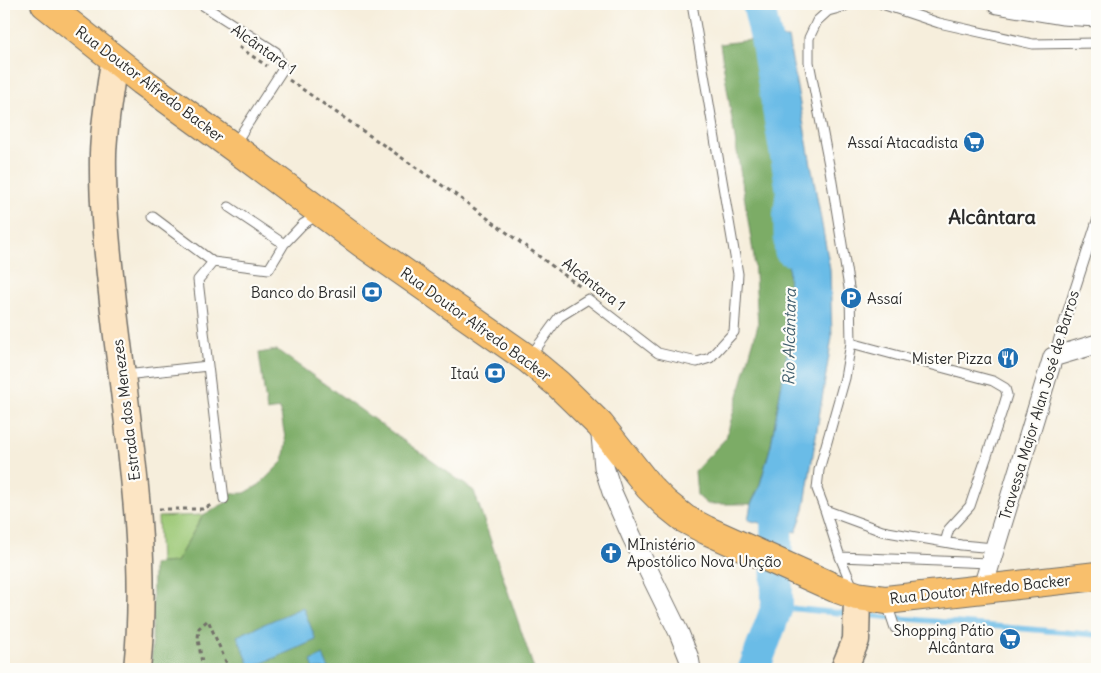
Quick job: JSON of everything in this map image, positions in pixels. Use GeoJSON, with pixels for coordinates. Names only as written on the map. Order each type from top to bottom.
{"type":"FeatureCollection","features":[{"type":"Feature","properties":{"kind":"main road","name":"Rua Doutor Alfredo Backer"},"geometry":{"type":"LineString","coordinates":[[45,4],[124,68],[322,213],[528,359],[558,384],[600,425],[648,487],[685,519],[851,606],[886,600],[1097,576]]}},
{"type":"Feature","properties":{"kind":"main road","name":"Estrada dos Menezes"},"geometry":{"type":"LineString","coordinates":[[124,68],[103,152],[105,227],[140,542],[140,622],[137,669]]}},
{"type":"Feature","properties":{"kind":"main road"},"geometry":{"type":"LineString","coordinates":[[844,669],[856,640],[851,606]]}},
{"type":"Feature","properties":{"kind":"street"},"geometry":{"type":"LineString","coordinates":[[997,4],[1062,15],[1097,17]]}},
{"type":"Feature","properties":{"kind":"street"},"geometry":{"type":"LineString","coordinates":[[1053,358],[1097,344]]}},
{"type":"Feature","properties":{"kind":"street","name":"Travessa Major Alan José de Barros"},"geometry":{"type":"LineString","coordinates":[[982,590],[1053,358]]}},
{"type":"Feature","properties":{"kind":"street"},"geometry":{"type":"LineString","coordinates":[[600,425],[604,467],[612,492],[679,633],[689,658],[690,669]]}},
{"type":"Feature","properties":{"kind":"lane"},"geometry":{"type":"LineString","coordinates":[[201,4],[276,52],[283,69],[233,146]]}},
{"type":"Feature","properties":{"kind":"lane"},"geometry":{"type":"LineString","coordinates":[[528,359],[559,317],[588,299],[658,353],[697,362],[710,358],[734,332],[738,274],[692,4]]}},
{"type":"Feature","properties":{"kind":"lane"},"geometry":{"type":"LineString","coordinates":[[848,4],[828,11],[817,21],[809,38],[808,62],[830,170],[850,294],[852,343],[845,378],[819,470],[817,489],[840,557],[851,606]]}},
{"type":"Feature","properties":{"kind":"lane"},"geometry":{"type":"LineString","coordinates":[[882,4],[939,23],[1033,44],[1097,43]]}},
{"type":"Feature","properties":{"kind":"lane"},"geometry":{"type":"LineString","coordinates":[[229,207],[284,244]]}},
{"type":"Feature","properties":{"kind":"lane"},"geometry":{"type":"LineString","coordinates":[[153,217],[213,262],[269,269],[284,244],[303,224],[322,213]]}},
{"type":"Feature","properties":{"kind":"lane","name":"Travessa Major Alan José de Barros"},"geometry":{"type":"LineString","coordinates":[[1053,358],[1097,221]]}},
{"type":"Feature","properties":{"kind":"lane"},"geometry":{"type":"LineString","coordinates":[[213,262],[198,280],[224,499]]}},
{"type":"Feature","properties":{"kind":"lane"},"geometry":{"type":"LineString","coordinates":[[852,343],[993,381],[1005,388],[1007,395],[970,506],[950,529],[945,542]]}},
{"type":"Feature","properties":{"kind":"lane"},"geometry":{"type":"LineString","coordinates":[[122,376],[208,366]]}},
{"type":"Feature","properties":{"kind":"lane"},"geometry":{"type":"LineString","coordinates":[[825,510],[882,531],[945,542],[992,555]]}},
{"type":"Feature","properties":{"kind":"lane"},"geometry":{"type":"LineString","coordinates":[[840,557],[992,555]]}},
{"type":"Feature","properties":{"kind":"lane"},"geometry":{"type":"LineString","coordinates":[[886,600],[894,628]]}},
{"type":"Feature","properties":{"kind":"path","name":"Alcântara 1"},"geometry":{"type":"LineString","coordinates":[[238,46],[456,195],[585,290]]}},
{"type":"Feature","properties":{"kind":"path"},"geometry":{"type":"LineString","coordinates":[[157,510],[202,509],[224,499]]}},
{"type":"Feature","properties":{"kind":"path"},"geometry":{"type":"LineString","coordinates":[[203,669],[198,639],[200,628],[208,620],[229,669]]}},
{"type":"Feature","properties":{"kind":"green space"},"geometry":{"type":"Polygon","coordinates":[[[766,38],[789,214],[788,348],[771,445],[759,488],[751,504],[707,504],[697,495],[695,471],[726,438],[758,325],[754,258],[720,44],[766,38]]]}},
{"type":"Feature","properties":{"kind":"green space"},"geometry":{"type":"Polygon","coordinates":[[[277,350],[474,491],[534,669],[150,669],[152,653],[153,564],[176,562],[203,515],[227,502],[227,494],[245,493],[259,485],[283,461],[286,443],[280,409],[267,411],[259,353],[277,350]]]}},
{"type":"Feature","properties":{"kind":"green space"},"geometry":{"type":"Polygon","coordinates":[[[203,515],[176,562],[160,563],[158,517],[203,515]]]}},
{"type":"Feature","properties":{"kind":"water"},"geometry":{"type":"Polygon","coordinates":[[[766,38],[788,38],[830,269],[832,337],[804,510],[796,532],[748,520],[751,504],[759,488],[771,445],[788,348],[789,214],[792,191],[766,38]]]}},
{"type":"Feature","properties":{"kind":"water"},"geometry":{"type":"Polygon","coordinates":[[[303,607],[316,640],[251,668],[237,636],[303,607]]]}},
{"type":"Feature","properties":{"kind":"water"},"geometry":{"type":"Polygon","coordinates":[[[323,655],[329,669],[314,669],[311,661],[323,655]]]}},
{"type":"Feature","properties":{"kind":"waterway","name":"Rio Alcântara"},"geometry":{"type":"LineString","coordinates":[[758,4],[766,38],[792,191],[789,214],[790,250]]}},
{"type":"Feature","properties":{"kind":"waterway","name":"Rio Alcântara"},"geometry":{"type":"LineString","coordinates":[[754,669],[777,607],[776,503],[778,483]]}},
{"type":"Feature","properties":{"kind":"waterway"},"geometry":{"type":"LineString","coordinates":[[777,607],[851,614]]}},
{"type":"Feature","properties":{"kind":"waterway"},"geometry":{"type":"LineString","coordinates":[[863,615],[1097,635]]}},
{"type":"Feature","properties":{"kind":"place","name":"Assaí Atacadista"},"geometry":{"type":"Point","coordinates":[974,142]}},
{"type":"Feature","properties":{"kind":"place","name":"Banco do Brasil"},"geometry":{"type":"Point","coordinates":[372,292]}},
{"type":"Feature","properties":{"kind":"place","name":"Assaí"},"geometry":{"type":"Point","coordinates":[851,298]}},
{"type":"Feature","properties":{"kind":"place","name":"Mister Pizza"},"geometry":{"type":"Point","coordinates":[1008,358]}},
{"type":"Feature","properties":{"kind":"place","name":"Itaú"},"geometry":{"type":"Point","coordinates":[495,373]}},
{"type":"Feature","properties":{"kind":"place","name":"MInistério Apostólico Nova Unção"},"geometry":{"type":"Point","coordinates":[611,553]}},
{"type":"Feature","properties":{"kind":"place","name":"Shopping Pátio Alcântara"},"geometry":{"type":"Point","coordinates":[1010,639]}},
{"type":"Feature","properties":{"kind":"district","name":"Alcântara"},"geometry":{"type":"Point","coordinates":[992,216]}}]}
